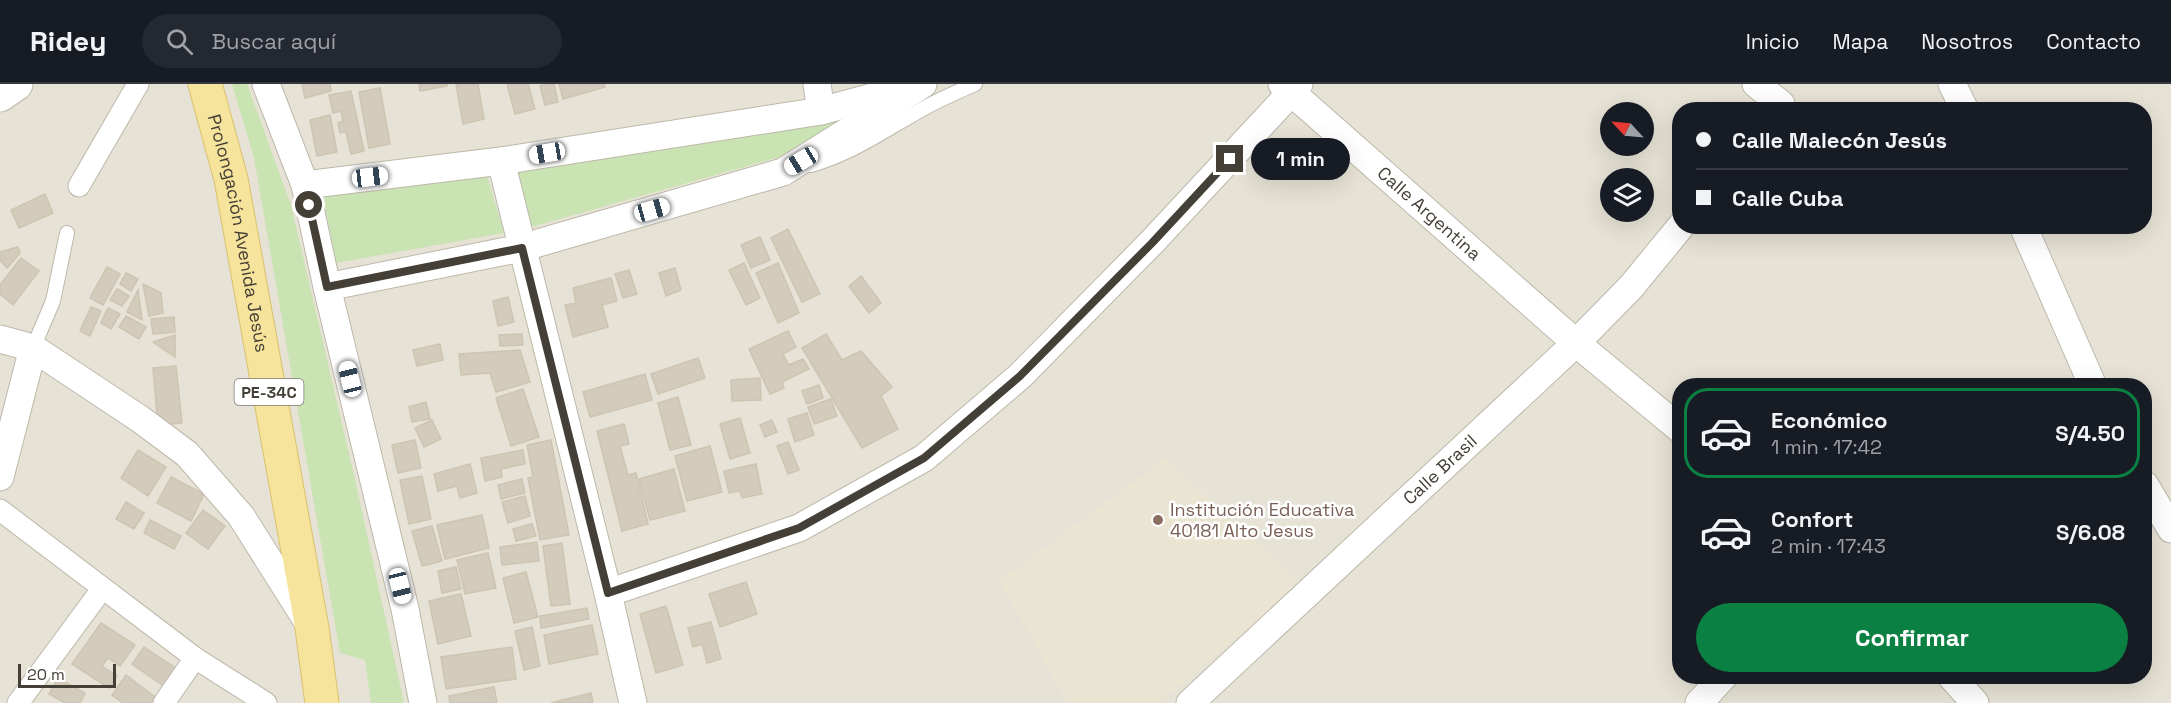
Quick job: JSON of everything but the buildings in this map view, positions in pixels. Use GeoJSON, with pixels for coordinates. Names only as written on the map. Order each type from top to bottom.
{"type":"FeatureCollection","features":[{"type":"Feature","properties":{"kind":"main road","name":"Prolongación Avenida Jesús"},"geometry":{"type":"LineString","coordinates":[[205,84],[231,179],[312,628],[322,703]]}},
{"type":"Feature","properties":{"kind":"street"},"geometry":{"type":"LineString","coordinates":[[0,94],[16,84]]}},
{"type":"Feature","properties":{"kind":"street"},"geometry":{"type":"LineString","coordinates":[[79,186],[138,84]]}},
{"type":"Feature","properties":{"kind":"street"},"geometry":{"type":"LineString","coordinates":[[266,84],[305,184],[327,287],[405,609],[423,703]]}},
{"type":"Feature","properties":{"kind":"street"},"geometry":{"type":"LineString","coordinates":[[817,84],[821,111]]}},
{"type":"Feature","properties":{"kind":"street"},"geometry":{"type":"LineString","coordinates":[[305,184],[501,161],[821,111],[922,84]]}},
{"type":"Feature","properties":{"kind":"street"},"geometry":{"type":"LineString","coordinates":[[327,287],[522,248],[783,172],[922,84]]}},
{"type":"Feature","properties":{"kind":"street"},"geometry":{"type":"LineString","coordinates":[[1756,84],[1783,99]]}},
{"type":"Feature","properties":{"kind":"street"},"geometry":{"type":"LineString","coordinates":[[1952,84],[1961,102]]}},
{"type":"Feature","properties":{"kind":"street"},"geometry":{"type":"LineString","coordinates":[[608,593],[799,528],[924,458],[1028,367],[1152,243],[1291,86]]}},
{"type":"Feature","properties":{"kind":"street","name":"Calle Argentina"},"geometry":{"type":"LineString","coordinates":[[1291,86],[1576,343],[1672,422]]}},
{"type":"Feature","properties":{"kind":"street"},"geometry":{"type":"LineString","coordinates":[[501,161],[633,703]]}},
{"type":"Feature","properties":{"kind":"street","name":"Calle Brasil"},"geometry":{"type":"LineString","coordinates":[[1190,703],[1576,343],[1631,287],[1674,234]]}},
{"type":"Feature","properties":{"kind":"street"},"geometry":{"type":"LineString","coordinates":[[2026,234],[2090,378]]}},
{"type":"Feature","properties":{"kind":"street"},"geometry":{"type":"LineString","coordinates":[[0,339],[33,348],[140,419],[187,454],[241,516],[312,628]]}},
{"type":"Feature","properties":{"kind":"street"},"geometry":{"type":"LineString","coordinates":[[0,477],[33,348]]}},
{"type":"Feature","properties":{"kind":"street"},"geometry":{"type":"LineString","coordinates":[[2152,497],[2171,529]]}},
{"type":"Feature","properties":{"kind":"street"},"geometry":{"type":"LineString","coordinates":[[0,510],[195,658],[266,703]]}},
{"type":"Feature","properties":{"kind":"street"},"geometry":{"type":"LineString","coordinates":[[18,703],[102,589]]}},
{"type":"Feature","properties":{"kind":"street"},"geometry":{"type":"LineString","coordinates":[[164,703],[195,658]]}},
{"type":"Feature","properties":{"kind":"street"},"geometry":{"type":"LineString","coordinates":[[1699,703],[1717,684]]}},
{"type":"Feature","properties":{"kind":"street"},"geometry":{"type":"LineString","coordinates":[[1958,684],[1975,703]]}},
{"type":"Feature","properties":{"kind":"lane"},"geometry":{"type":"LineString","coordinates":[[783,172],[828,160],[975,84]]}},
{"type":"Feature","properties":{"kind":"lane"},"geometry":{"type":"LineString","coordinates":[[33,348],[53,301],[68,233]]}},
{"type":"Feature","properties":{"kind":"shaded area"},"geometry":{"type":"Polygon","coordinates":[[[0,84],[2171,84],[2171,703],[0,703],[0,84]]]}},
{"type":"Feature","properties":{"kind":"shaded area","name":"Institución Educativa 40181 Alto Jesus"},"geometry":{"type":"Polygon","coordinates":[[[1166,458],[1302,583],[1158,703],[1068,703],[1000,581],[1166,458]]]}},
{"type":"Feature","properties":{"kind":"green space"},"geometry":{"type":"Polygon","coordinates":[[[232,84],[247,84],[291,205],[404,703],[371,703],[365,660],[340,653],[254,158],[232,84]]]}},
{"type":"Feature","properties":{"kind":"green space"},"geometry":{"type":"Polygon","coordinates":[[[861,115],[790,154],[528,228],[515,171],[861,115]]]}},
{"type":"Feature","properties":{"kind":"green space"},"geometry":{"type":"Polygon","coordinates":[[[487,176],[504,233],[336,263],[323,195],[487,176]]]}},
{"type":"Feature","properties":{"kind":"place","name":"Institución Educativa 40181 Alto Jesus"},"geometry":{"type":"Point","coordinates":[1158,520]}},
{"type":"Feature","properties":{"kind":"route"},"geometry":{"type":"LineString","coordinates":[[309,205],[327,287],[522,248],[608,593],[799,528],[924,458],[1020,376],[1152,243],[1230,159]]}}]}
